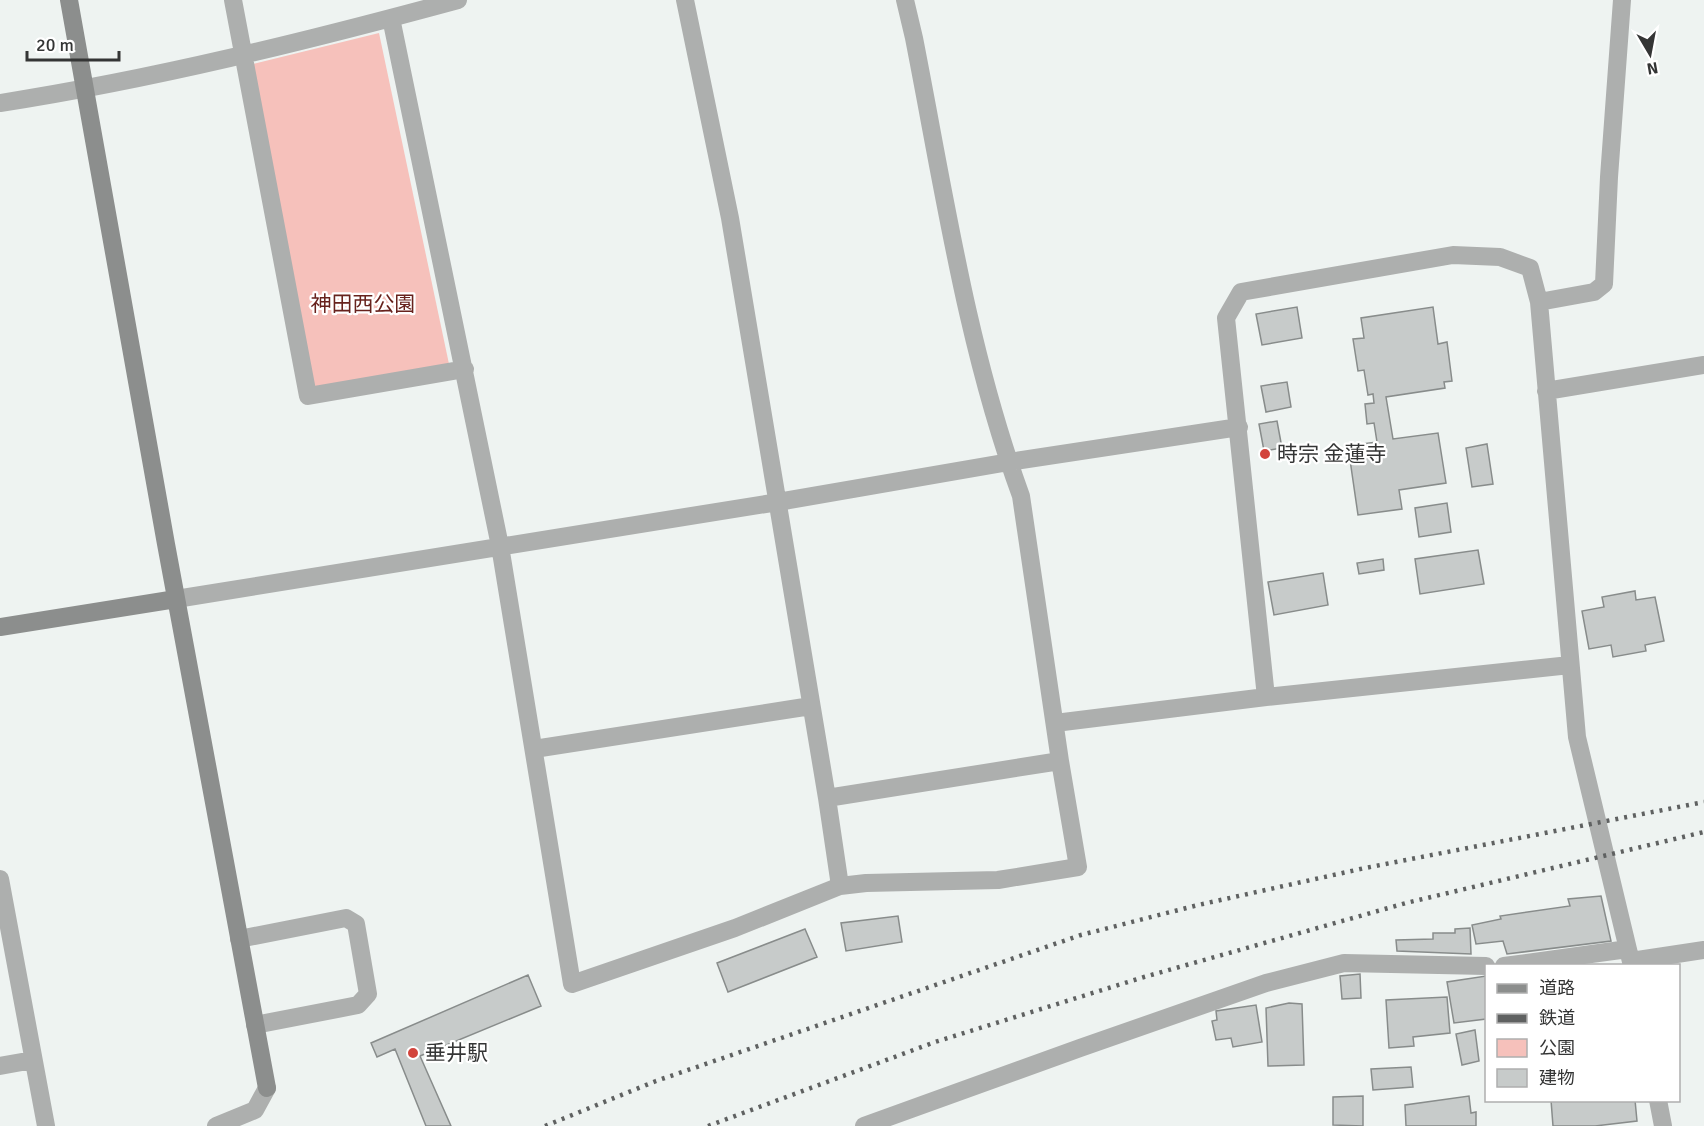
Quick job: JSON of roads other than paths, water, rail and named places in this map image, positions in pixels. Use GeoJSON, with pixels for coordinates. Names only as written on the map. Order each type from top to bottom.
{"type":"FeatureCollection","features":[{"type":"Feature","properties":{"kind":"street"},"geometry":{"type":"LineString","coordinates":[[69,0],[176,599],[267,1088],[255,1110],[216,1126]]}},
{"type":"Feature","properties":{"kind":"street"},"geometry":{"type":"LineString","coordinates":[[233,0],[308,396],[465,369]]}},
{"type":"Feature","properties":{"kind":"street"},"geometry":{"type":"LineString","coordinates":[[0,103],[85,90],[243,54],[458,0]]}},
{"type":"Feature","properties":{"kind":"street"},"geometry":{"type":"LineString","coordinates":[[685,0],[730,218],[840,886]]}},
{"type":"Feature","properties":{"kind":"street"},"geometry":{"type":"LineString","coordinates":[[391,18],[500,546],[572,984],[735,928],[840,886],[866,883],[998,880],[1078,867],[1021,496],[1009,462],[965,303],[914,38],[904,0]]}},
{"type":"Feature","properties":{"kind":"street"},"geometry":{"type":"LineString","coordinates":[[1539,302],[1594,292],[1604,284],[1622,0]]}},
{"type":"Feature","properties":{"kind":"street"},"geometry":{"type":"LineString","coordinates":[[1266,697],[1226,318],[1241,292],[1453,255],[1500,257],[1530,268],[1539,302],[1577,737],[1630,959]]}},
{"type":"Feature","properties":{"kind":"street"},"geometry":{"type":"LineString","coordinates":[[1546,391],[1704,365]]}},
{"type":"Feature","properties":{"kind":"street"},"geometry":{"type":"LineString","coordinates":[[0,627],[778,502],[1009,462],[1239,427]]}},
{"type":"Feature","properties":{"kind":"street"},"geometry":{"type":"LineString","coordinates":[[1055,723],[1266,697],[1570,665]]}},
{"type":"Feature","properties":{"kind":"street"},"geometry":{"type":"LineString","coordinates":[[534,749],[811,706]]}},
{"type":"Feature","properties":{"kind":"street"},"geometry":{"type":"LineString","coordinates":[[827,798],[1060,761]]}},
{"type":"Feature","properties":{"kind":"street"},"geometry":{"type":"LineString","coordinates":[[0,879],[46,1126]]}},
{"type":"Feature","properties":{"kind":"street"},"geometry":{"type":"LineString","coordinates":[[239,939],[346,918],[356,924],[368,994],[358,1005],[255,1025]]}},
{"type":"Feature","properties":{"kind":"street"},"geometry":{"type":"LineString","coordinates":[[1540,964],[1630,959],[1704,950]]}},
{"type":"Feature","properties":{"kind":"street"},"geometry":{"type":"LineString","coordinates":[[864,1126],[1266,983],[1344,963],[1485,966]]}},
{"type":"Feature","properties":{"kind":"street"},"geometry":{"type":"LineString","coordinates":[[0,1065],[33,1060]]}},
{"type":"Feature","properties":{"kind":"street"},"geometry":{"type":"LineString","coordinates":[[1658,1102],[1663,1126]]}},
{"type":"Feature","properties":{"kind":"railway"},"geometry":{"type":"LineString","coordinates":[[545,1126],[656,1081],[1081,935],[1198,905],[1365,868],[1704,802]]}},
{"type":"Feature","properties":{"kind":"railway"},"geometry":{"type":"LineString","coordinates":[[708,1126],[935,1042],[1144,977],[1406,903],[1704,832]]}},
{"type":"Feature","properties":{"kind":"place","name":"時宗 金蓮寺"},"geometry":{"type":"Point","coordinates":[1265,454]}},
{"type":"Feature","properties":{"kind":"place","name":"垂井駅"},"geometry":{"type":"Point","coordinates":[413,1053]}},
{"type":"Feature","properties":{"kind":"park label","name":"神田西公園"},"geometry":{"type":"Point","coordinates":[363,304]}}]}
